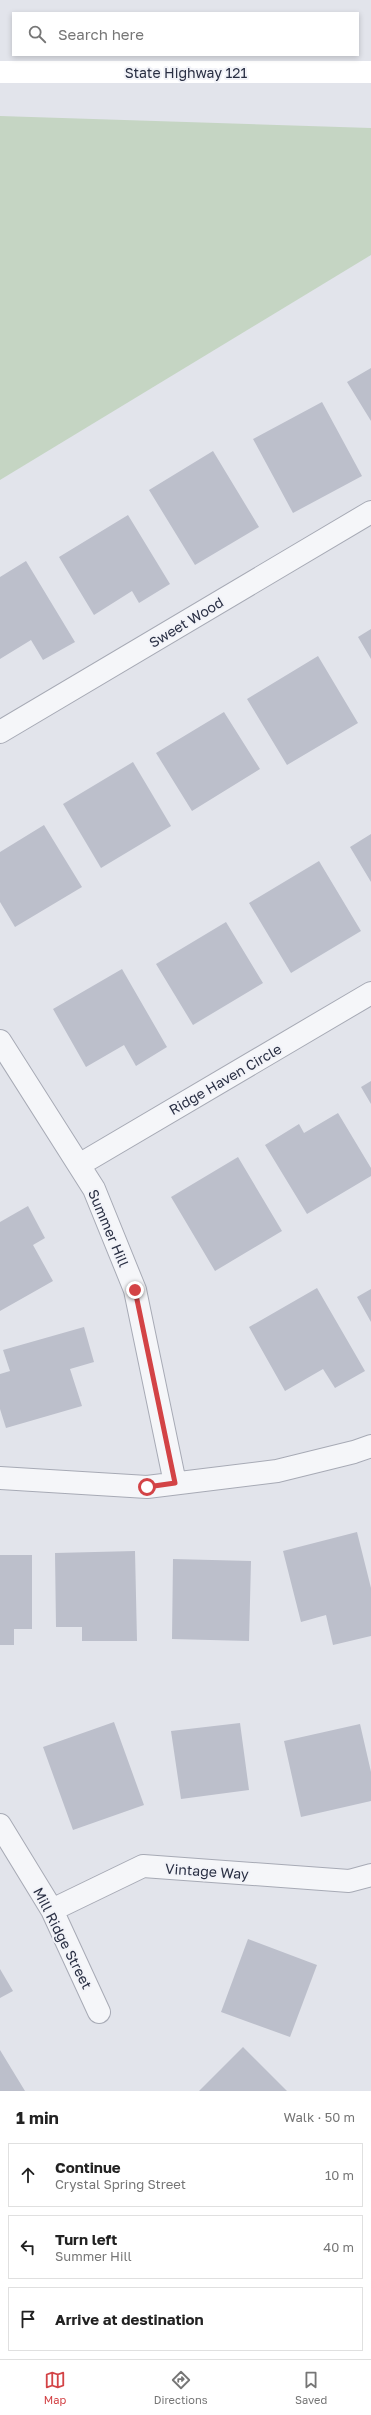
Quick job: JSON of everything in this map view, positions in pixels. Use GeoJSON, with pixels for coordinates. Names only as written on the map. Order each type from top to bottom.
{"type":"FeatureCollection","features":[{"type":"Feature","properties":{"kind":"main road","name":"State Highway 121"},"geometry":{"type":"LineString","coordinates":[[0,72],[371,72]]}},
{"type":"Feature","properties":{"kind":"street","name":"Sweet Wood"},"geometry":{"type":"LineString","coordinates":[[0,732],[371,512]]}},
{"type":"Feature","properties":{"kind":"street","name":"Ridge Haven Circle"},"geometry":{"type":"LineString","coordinates":[[79,1165],[371,993]]}},
{"type":"Feature","properties":{"kind":"street","name":"Summer Hill"},"geometry":{"type":"LineString","coordinates":[[0,1041],[94,1188],[135,1290],[175,1483]]}},
{"type":"Feature","properties":{"kind":"street"},"geometry":{"type":"LineString","coordinates":[[0,1478],[147,1487],[277,1471],[354,1452],[371,1446]]}},
{"type":"Feature","properties":{"kind":"street","name":"Mill Ridge Street"},"geometry":{"type":"LineString","coordinates":[[0,1825],[52,1910],[99,2012]]}},
{"type":"Feature","properties":{"kind":"street","name":"Vintage Way"},"geometry":{"type":"LineString","coordinates":[[52,1910],[143,1866],[349,1881],[371,1875]]}},
{"type":"Feature","properties":{"kind":"green space"},"geometry":{"type":"Polygon","coordinates":[[[0,116],[371,128],[371,255],[0,480],[0,116]]]}},
{"type":"Feature","properties":{"kind":"building"},"geometry":{"type":"Polygon","coordinates":[[[371,368],[371,421],[347,382],[371,368]]]}},
{"type":"Feature","properties":{"kind":"building"},"geometry":{"type":"Polygon","coordinates":[[[322,402],[362,476],[293,513],[253,439],[322,402]]]}},
{"type":"Feature","properties":{"kind":"building"},"geometry":{"type":"Polygon","coordinates":[[[213,451],[259,527],[195,565],[149,490],[213,451]]]}},
{"type":"Feature","properties":{"kind":"building"},"geometry":{"type":"Polygon","coordinates":[[[128,515],[170,584],[139,603],[132,591],[94,615],[59,557],[128,515]]]}},
{"type":"Feature","properties":{"kind":"building"},"geometry":{"type":"Polygon","coordinates":[[[26,561],[75,642],[43,660],[31,640],[0,659],[0,577],[26,561]]]}},
{"type":"Feature","properties":{"kind":"building"},"geometry":{"type":"Polygon","coordinates":[[[371,629],[371,659],[358,637],[371,629]]]}},
{"type":"Feature","properties":{"kind":"building"},"geometry":{"type":"Polygon","coordinates":[[[318,656],[358,723],[287,765],[247,699],[318,656]]]}},
{"type":"Feature","properties":{"kind":"building"},"geometry":{"type":"Polygon","coordinates":[[[224,712],[260,769],[192,811],[156,753],[224,712]]]}},
{"type":"Feature","properties":{"kind":"building"},"geometry":{"type":"Polygon","coordinates":[[[133,762],[171,826],[101,868],[63,804],[133,762]]]}},
{"type":"Feature","properties":{"kind":"building"},"geometry":{"type":"Polygon","coordinates":[[[44,825],[82,887],[15,927],[0,902],[0,852],[44,825]]]}},
{"type":"Feature","properties":{"kind":"building"},"geometry":{"type":"Polygon","coordinates":[[[371,834],[371,882],[350,847],[371,834]]]}},
{"type":"Feature","properties":{"kind":"building"},"geometry":{"type":"Polygon","coordinates":[[[319,861],[361,931],[291,973],[249,903],[319,861]]]}},
{"type":"Feature","properties":{"kind":"building"},"geometry":{"type":"Polygon","coordinates":[[[226,922],[263,983],[193,1025],[156,964],[226,922]]]}},
{"type":"Feature","properties":{"kind":"building"},"geometry":{"type":"Polygon","coordinates":[[[122,969],[167,1047],[136,1066],[124,1045],[86,1067],[53,1009],[122,969]]]}},
{"type":"Feature","properties":{"kind":"building"},"geometry":{"type":"Polygon","coordinates":[[[371,1081],[371,1104],[361,1087],[371,1081]]]}},
{"type":"Feature","properties":{"kind":"building"},"geometry":{"type":"Polygon","coordinates":[[[338,1113],[371,1168],[371,1176],[307,1214],[265,1145],[299,1124],[304,1133],[338,1113]]]}},
{"type":"Feature","properties":{"kind":"building"},"geometry":{"type":"Polygon","coordinates":[[[238,1157],[282,1231],[215,1271],[171,1197],[238,1157]]]}},
{"type":"Feature","properties":{"kind":"building"},"geometry":{"type":"Polygon","coordinates":[[[28,1206],[45,1238],[33,1245],[53,1281],[0,1311],[0,1222],[28,1206]]]}},
{"type":"Feature","properties":{"kind":"building"},"geometry":{"type":"Polygon","coordinates":[[[317,1288],[365,1371],[335,1388],[323,1369],[285,1391],[249,1327],[317,1288]]]}},
{"type":"Feature","properties":{"kind":"building"},"geometry":{"type":"Polygon","coordinates":[[[371,1289],[371,1322],[357,1297],[371,1289]]]}},
{"type":"Feature","properties":{"kind":"building"},"geometry":{"type":"Polygon","coordinates":[[[84,1327],[94,1362],[70,1369],[82,1406],[6,1428],[0,1409],[0,1374],[10,1371],[3,1350],[84,1327]]]}},
{"type":"Feature","properties":{"kind":"building"},"geometry":{"type":"Polygon","coordinates":[[[357,1532],[371,1588],[371,1636],[333,1645],[326,1615],[301,1622],[283,1551],[357,1532]]]}},
{"type":"Feature","properties":{"kind":"building"},"geometry":{"type":"Polygon","coordinates":[[[135,1551],[137,1641],[82,1641],[82,1627],[56,1627],[55,1553],[135,1551]]]}},
{"type":"Feature","properties":{"kind":"building"},"geometry":{"type":"Polygon","coordinates":[[[0,1555],[32,1555],[32,1629],[14,1629],[14,1645],[0,1645],[0,1555]]]}},
{"type":"Feature","properties":{"kind":"building"},"geometry":{"type":"Polygon","coordinates":[[[173,1559],[251,1561],[249,1641],[172,1639],[173,1559]]]}},
{"type":"Feature","properties":{"kind":"building"},"geometry":{"type":"Polygon","coordinates":[[[114,1722],[144,1805],[73,1830],[43,1747],[114,1722]]]}},
{"type":"Feature","properties":{"kind":"building"},"geometry":{"type":"Polygon","coordinates":[[[240,1723],[249,1790],[181,1799],[171,1731],[240,1723]]]}},
{"type":"Feature","properties":{"kind":"building"},"geometry":{"type":"Polygon","coordinates":[[[360,1724],[371,1772],[371,1801],[301,1817],[284,1741],[360,1724]]]}},
{"type":"Feature","properties":{"kind":"building"},"geometry":{"type":"Polygon","coordinates":[[[248,1939],[317,1965],[290,2037],[221,2012],[248,1939]]]}},
{"type":"Feature","properties":{"kind":"building"},"geometry":{"type":"Polygon","coordinates":[[[0,1969],[13,1991],[0,1998],[0,1969]]]}},
{"type":"Feature","properties":{"kind":"building"},"geometry":{"type":"Polygon","coordinates":[[[243,2047],[287,2091],[199,2091],[243,2047]]]}},
{"type":"Feature","properties":{"kind":"building"},"geometry":{"type":"Polygon","coordinates":[[[0,2050],[25,2091],[0,2091],[0,2050]]]}},
{"type":"Feature","properties":{"kind":"route"},"geometry":{"type":"LineString","coordinates":[[135,1290],[175,1483],[147,1487]]}}]}
